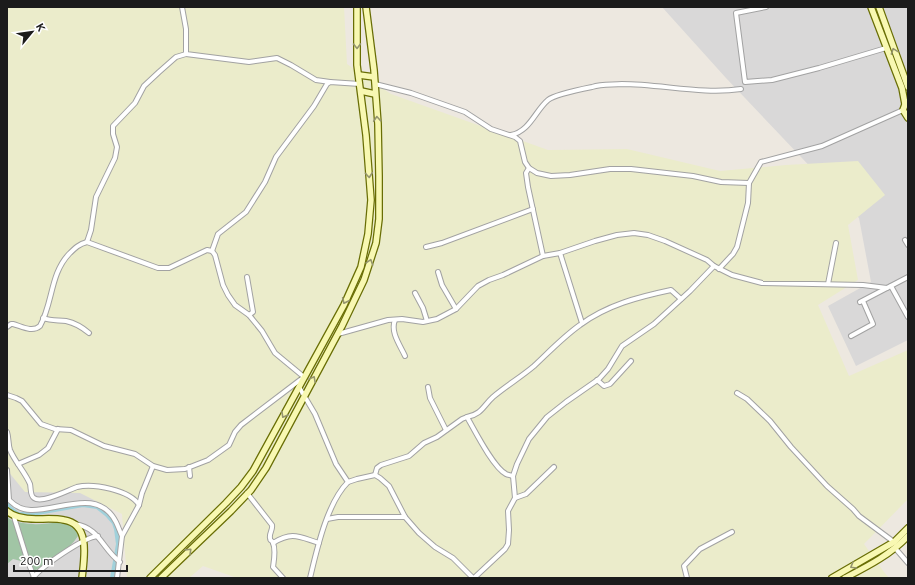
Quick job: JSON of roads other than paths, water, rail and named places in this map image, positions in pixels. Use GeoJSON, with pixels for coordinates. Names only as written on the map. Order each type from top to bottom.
{"type":"FeatureCollection","features":[{"type":"Feature","properties":{"kind":"main road"},"geometry":{"type":"LineString","coordinates":[[150,578],[226,503],[241,487],[252,471],[344,305],[361,267],[368,234],[371,200],[359,75],[356,7]]}},
{"type":"Feature","properties":{"kind":"main road"},"geometry":{"type":"LineString","coordinates":[[161,578],[231,511],[266,468],[338,334],[364,280],[376,243],[379,219],[376,94],[366,7]]}},
{"type":"Feature","properties":{"kind":"main road"},"geometry":{"type":"LineString","coordinates":[[872,7],[902,88],[908,118]]}},
{"type":"Feature","properties":{"kind":"main road"},"geometry":{"type":"LineString","coordinates":[[879,7],[908,87]]}},
{"type":"Feature","properties":{"kind":"main road"},"geometry":{"type":"LineString","coordinates":[[359,75],[374,77]]}},
{"type":"Feature","properties":{"kind":"main road"},"geometry":{"type":"LineString","coordinates":[[361,91],[376,94]]}},
{"type":"Feature","properties":{"kind":"main road"},"geometry":{"type":"LineString","coordinates":[[7,511],[14,517],[65,520],[74,524],[80,530],[84,542],[82,578]]}},
{"type":"Feature","properties":{"kind":"main road"},"geometry":{"type":"LineString","coordinates":[[845,578],[879,560],[908,528]]}},
{"type":"Feature","properties":{"kind":"main road"},"geometry":{"type":"LineString","coordinates":[[832,578],[908,536]]}},
{"type":"Feature","properties":{"kind":"main road"},"geometry":{"type":"LineString","coordinates":[[875,554],[879,560]]}},
{"type":"Feature","properties":{"kind":"street"},"geometry":{"type":"LineString","coordinates":[[182,7],[186,30],[186,54]]}},
{"type":"Feature","properties":{"kind":"street"},"geometry":{"type":"LineString","coordinates":[[736,7],[745,82],[772,80],[886,48]]}},
{"type":"Feature","properties":{"kind":"street"},"geometry":{"type":"LineString","coordinates":[[736,13],[766,7]]}},
{"type":"Feature","properties":{"kind":"street"},"geometry":{"type":"LineString","coordinates":[[87,242],[91,230],[96,197],[115,158],[117,147],[113,134],[113,126],[135,104],[144,86],[176,57],[186,54],[249,62],[260,62],[277,58],[316,80],[360,84]]}},
{"type":"Feature","properties":{"kind":"street"},"geometry":{"type":"LineString","coordinates":[[212,251],[218,234],[246,212],[265,182],[276,157],[314,106],[327,84],[330,82]]}},
{"type":"Feature","properties":{"kind":"street"},"geometry":{"type":"LineString","coordinates":[[375,84],[465,112],[490,130],[511,135],[520,141],[525,162],[529,168],[537,173],[551,176],[630,169],[693,176],[720,182],[749,183]]}},
{"type":"Feature","properties":{"kind":"street"},"geometry":{"type":"LineString","coordinates":[[511,135],[516,134],[528,125],[549,100],[593,86],[632,84],[722,91],[741,89]]}},
{"type":"Feature","properties":{"kind":"street"},"geometry":{"type":"LineString","coordinates":[[719,269],[738,246],[748,203],[749,183],[761,162],[822,146],[905,105]]}},
{"type":"Feature","properties":{"kind":"street"},"geometry":{"type":"LineString","coordinates":[[529,168],[526,173],[543,256]]}},
{"type":"Feature","properties":{"kind":"street"},"geometry":{"type":"LineString","coordinates":[[426,247],[442,244],[533,208]]}},
{"type":"Feature","properties":{"kind":"street"},"geometry":{"type":"LineString","coordinates":[[338,334],[380,321],[427,321],[437,319],[456,309],[478,286],[543,256],[560,254],[595,241],[617,235],[634,233],[648,235],[665,241],[707,260],[714,266],[732,275],[762,283],[889,287]]}},
{"type":"Feature","properties":{"kind":"street"},"geometry":{"type":"LineString","coordinates":[[905,240],[908,245]]}},
{"type":"Feature","properties":{"kind":"street"},"geometry":{"type":"LineString","coordinates":[[7,327],[13,324],[32,329],[37,328],[48,307],[55,276],[63,260],[80,244],[87,242],[158,268],[169,268],[207,250],[212,251]]}},
{"type":"Feature","properties":{"kind":"street"},"geometry":{"type":"LineString","coordinates":[[828,284],[836,243]]}},
{"type":"Feature","properties":{"kind":"street"},"geometry":{"type":"LineString","coordinates":[[7,395],[22,401],[41,424],[58,429],[71,430],[104,446],[135,454],[153,466],[168,470],[185,469],[208,460],[229,445],[235,432],[241,425],[304,377],[275,353],[262,331],[249,315],[235,305],[223,286],[215,255],[212,251]]}},
{"type":"Feature","properties":{"kind":"street"},"geometry":{"type":"LineString","coordinates":[[560,254],[582,323]]}},
{"type":"Feature","properties":{"kind":"street"},"geometry":{"type":"LineString","coordinates":[[310,578],[327,519],[342,488],[348,482],[375,475],[389,486],[406,518],[419,533],[435,547],[453,558],[474,578],[505,549],[508,544],[508,511],[514,498],[512,476],[530,439],[547,417],[597,380],[608,369],[622,346],[654,324],[714,266]]}},
{"type":"Feature","properties":{"kind":"street"},"geometry":{"type":"LineString","coordinates":[[438,272],[442,286],[456,309]]}},
{"type":"Feature","properties":{"kind":"street"},"geometry":{"type":"LineString","coordinates":[[247,277],[253,312],[249,315]]}},
{"type":"Feature","properties":{"kind":"street"},"geometry":{"type":"LineString","coordinates":[[851,336],[873,324],[862,301],[908,277]]}},
{"type":"Feature","properties":{"kind":"street"},"geometry":{"type":"LineString","coordinates":[[889,287],[908,317]]}},
{"type":"Feature","properties":{"kind":"street"},"geometry":{"type":"LineString","coordinates":[[375,475],[377,468],[387,463],[405,459],[424,443],[462,419],[475,416],[492,398],[555,348],[564,338],[582,323],[604,310],[635,298],[671,290],[681,299]]}},
{"type":"Feature","properties":{"kind":"street"},"geometry":{"type":"LineString","coordinates":[[415,293],[423,308],[427,321]]}},
{"type":"Feature","properties":{"kind":"street"},"geometry":{"type":"LineString","coordinates":[[43,318],[52,321],[66,321],[77,325],[89,333]]}},
{"type":"Feature","properties":{"kind":"street"},"geometry":{"type":"LineString","coordinates":[[395,320],[394,331],[405,356]]}},
{"type":"Feature","properties":{"kind":"street"},"geometry":{"type":"LineString","coordinates":[[597,380],[604,386],[610,384],[631,361]]}},
{"type":"Feature","properties":{"kind":"street"},"geometry":{"type":"LineString","coordinates":[[299,387],[315,414],[336,464],[348,482]]}},
{"type":"Feature","properties":{"kind":"street"},"geometry":{"type":"LineString","coordinates":[[428,387],[430,398],[446,430]]}},
{"type":"Feature","properties":{"kind":"street"},"geometry":{"type":"LineString","coordinates":[[737,393],[770,420],[791,447],[827,486],[859,516],[894,545],[908,563]]}},
{"type":"Feature","properties":{"kind":"street"},"geometry":{"type":"LineString","coordinates":[[467,418],[482,444],[497,465],[506,474],[512,476]]}},
{"type":"Feature","properties":{"kind":"street"},"geometry":{"type":"LineString","coordinates":[[18,464],[39,455],[48,448],[58,429]]}},
{"type":"Feature","properties":{"kind":"street"},"geometry":{"type":"LineString","coordinates":[[7,432],[10,450],[25,474],[34,499],[41,500],[78,487],[87,486],[102,487],[124,493],[140,504]]}},
{"type":"Feature","properties":{"kind":"street"},"geometry":{"type":"LineString","coordinates":[[117,578],[122,536],[140,504],[142,493],[153,466]]}},
{"type":"Feature","properties":{"kind":"street"},"geometry":{"type":"LineString","coordinates":[[190,467],[190,476]]}},
{"type":"Feature","properties":{"kind":"street"},"geometry":{"type":"LineString","coordinates":[[514,498],[526,494],[554,468]]}},
{"type":"Feature","properties":{"kind":"street"},"geometry":{"type":"LineString","coordinates":[[7,470],[9,500],[16,506],[30,510],[84,502],[99,505],[107,510],[116,521],[122,536]]}},
{"type":"Feature","properties":{"kind":"street"},"geometry":{"type":"LineString","coordinates":[[247,493],[272,525],[273,528],[269,536],[273,543],[273,567],[282,578]]}},
{"type":"Feature","properties":{"kind":"street"},"geometry":{"type":"LineString","coordinates":[[14,517],[34,578],[55,558],[84,542],[90,537],[98,536]]}},
{"type":"Feature","properties":{"kind":"street"},"geometry":{"type":"LineString","coordinates":[[327,519],[338,517],[406,518]]}},
{"type":"Feature","properties":{"kind":"street"},"geometry":{"type":"LineString","coordinates":[[74,524],[82,525],[91,530],[98,536],[112,556],[120,562]]}},
{"type":"Feature","properties":{"kind":"street"},"geometry":{"type":"LineString","coordinates":[[687,578],[684,566],[700,549],[732,532]]}},
{"type":"Feature","properties":{"kind":"street"},"geometry":{"type":"LineString","coordinates":[[273,543],[287,536],[296,535],[319,543]]}},
{"type":"Feature","properties":{"kind":"waterway"},"geometry":{"type":"LineString","coordinates":[[7,497],[9,507],[18,514],[32,514],[83,505],[97,507],[114,523],[116,529],[118,544],[112,578]]}}]}
